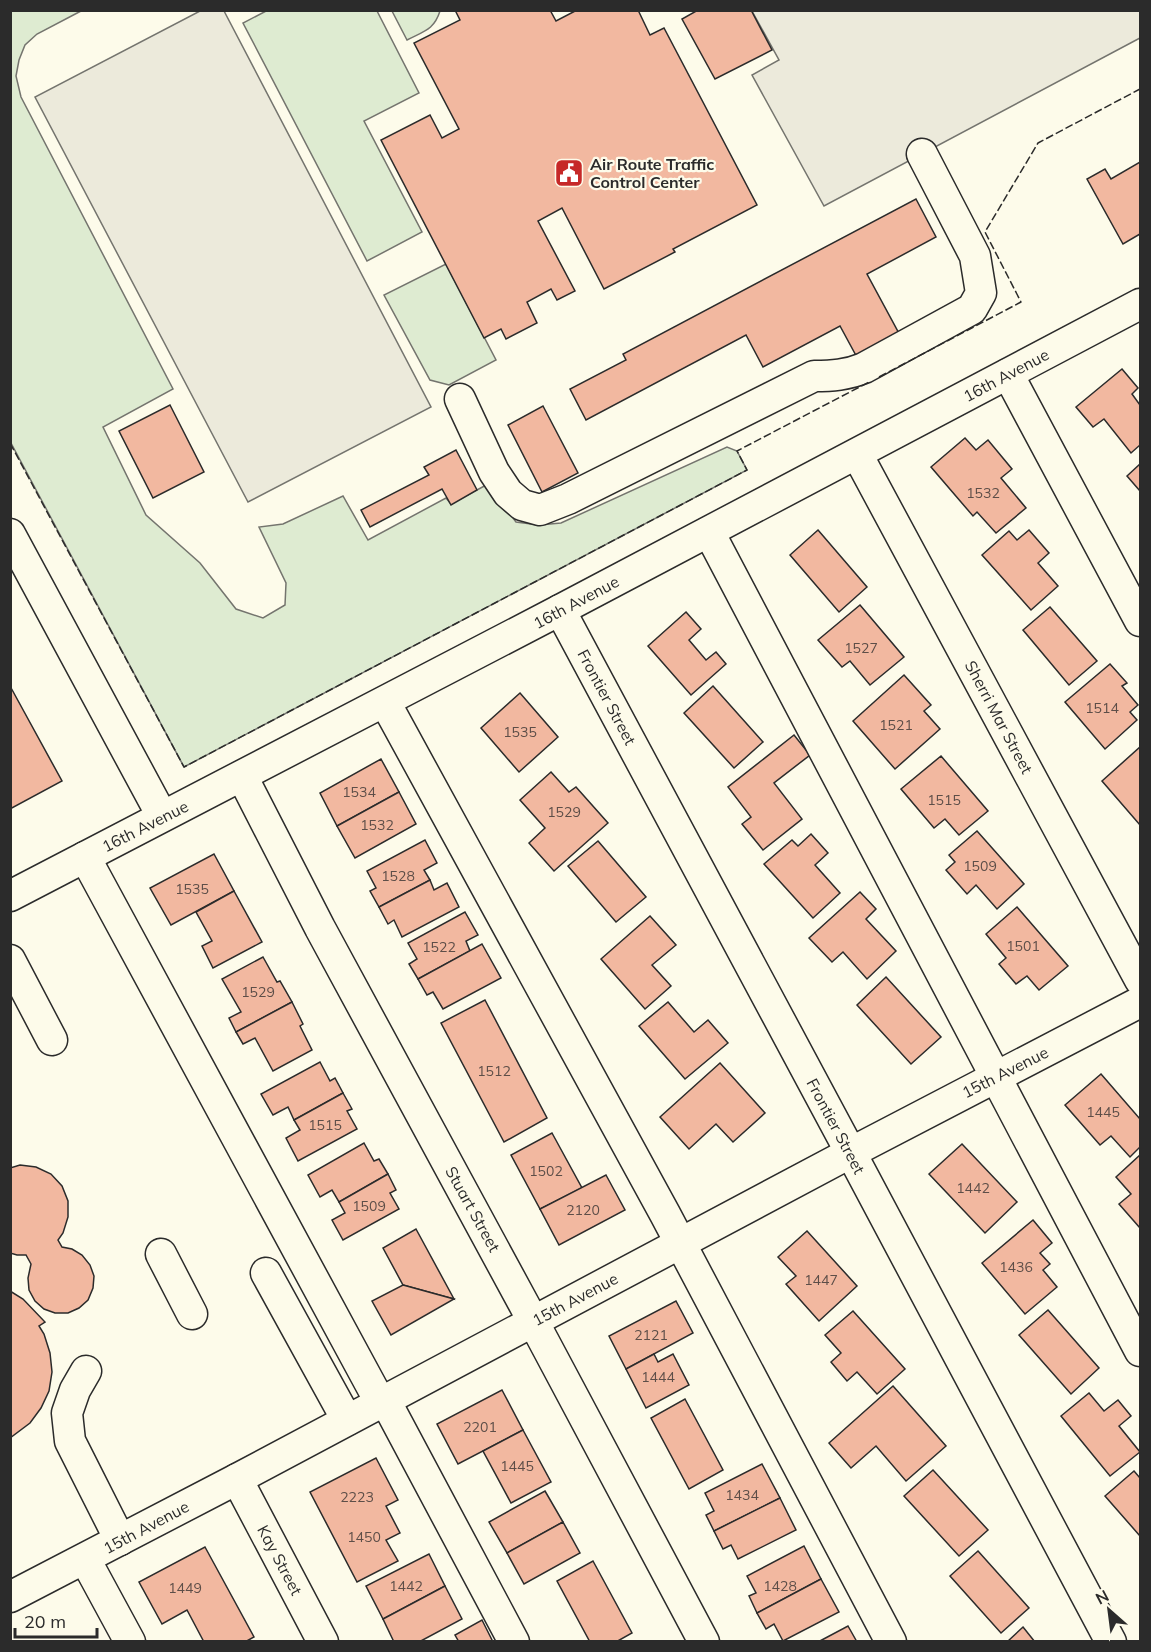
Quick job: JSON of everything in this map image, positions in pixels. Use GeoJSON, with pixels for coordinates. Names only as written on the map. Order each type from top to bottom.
{"type":"FeatureCollection","features":[{"type":"Feature","properties":{"kind":"street"},"geometry":{"type":"LineString","coordinates":[[460,399],[494,472],[508,493],[522,505],[540,510],[568,499],[814,376],[836,376],[864,368],[972,309],[981,293],[975,256],[922,154]]}},
{"type":"Feature","properties":{"kind":"street","name":"16th Avenue"},"geometry":{"type":"LineString","coordinates":[[10,896],[385,702],[1140,304]]}},
{"type":"Feature","properties":{"kind":"street"},"geometry":{"type":"LineString","coordinates":[[1008,374],[1140,621]]}},
{"type":"Feature","properties":{"kind":"street","name":"Sherri Mar Street"},"geometry":{"type":"LineString","coordinates":[[857,454],[1140,980]]}},
{"type":"Feature","properties":{"kind":"street"},"geometry":{"type":"LineString","coordinates":[[709,532],[1140,1351]]}},
{"type":"Feature","properties":{"kind":"street"},"geometry":{"type":"LineString","coordinates":[[10,534],[162,816]]}},
{"type":"Feature","properties":{"kind":"street","name":"Frontier Street"},"geometry":{"type":"LineString","coordinates":[[560,610],[1111,1641]]}},
{"type":"Feature","properties":{"kind":"street"},"geometry":{"type":"LineString","coordinates":[[385,702],[681,1243],[891,1641]]}},
{"type":"Feature","properties":{"kind":"street","name":"Stuart Street"},"geometry":{"type":"LineString","coordinates":[[242,776],[320,928],[704,1641]]}},
{"type":"Feature","properties":{"kind":"street"},"geometry":{"type":"LineString","coordinates":[[85,857],[514,1641]]}},
{"type":"Feature","properties":{"kind":"street"},"geometry":{"type":"LineString","coordinates":[[10,960],[52,1040]]}},
{"type":"Feature","properties":{"kind":"street","name":"15th Avenue"},"geometry":{"type":"LineString","coordinates":[[10,1597],[1140,1002]]}},
{"type":"Feature","properties":{"kind":"street"},"geometry":{"type":"LineString","coordinates":[[161,1254],[192,1314]]}},
{"type":"Feature","properties":{"kind":"street"},"geometry":{"type":"LineString","coordinates":[[266,1273],[347,1420]]}},
{"type":"Feature","properties":{"kind":"street"},"geometry":{"type":"LineString","coordinates":[[86,1371],[75,1390],[68,1413],[70,1441],[120,1540]]}},
{"type":"Feature","properties":{"kind":"street","name":"Kay Street"},"geometry":{"type":"LineString","coordinates":[[237,1479],[323,1641]]}},
{"type":"Feature","properties":{"kind":"street"},"geometry":{"type":"LineString","coordinates":[[85,1559],[130,1641]]}},
{"type":"Feature","properties":{"kind":"green space"},"geometry":{"type":"Polygon","coordinates":[[[268,10],[377,11],[419,93],[364,121],[422,232],[367,261],[243,23],[268,10]]]}},
{"type":"Feature","properties":{"kind":"green space"},"geometry":{"type":"Polygon","coordinates":[[[10,11],[81,11],[37,34],[25,45],[16,76],[21,97],[173,389],[103,427],[146,515],[200,563],[236,609],[263,618],[285,605],[286,583],[259,527],[283,524],[343,496],[368,540],[446,498],[451,504],[488,484],[516,522],[539,525],[561,523],[727,447],[737,451],[747,470],[184,767],[11,443],[10,11]]]}},
{"type":"Feature","properties":{"kind":"green space"},"geometry":{"type":"Polygon","coordinates":[[[392,11],[440,11],[431,26],[407,40],[392,11]]]}},
{"type":"Feature","properties":{"kind":"green space"},"geometry":{"type":"Polygon","coordinates":[[[446,264],[496,360],[449,385],[430,380],[384,295],[446,264]]]}},
{"type":"Feature","properties":{"kind":"shaded area"},"geometry":{"type":"Polygon","coordinates":[[[200,11],[224,11],[431,407],[248,502],[35,97],[200,11]]]}},
{"type":"Feature","properties":{"kind":"shaded area"},"geometry":{"type":"Polygon","coordinates":[[[752,11],[1140,11],[1140,38],[824,206],[752,75],[779,60],[752,11]]]}},
{"type":"Feature","properties":{"kind":"building","name":"Air Route Traffic Control Center"},"geometry":{"type":"Polygon","coordinates":[[[455,10],[550,10],[556,21],[577,10],[638,10],[650,35],[664,28],[757,205],[673,249],[675,252],[604,289],[562,208],[538,221],[575,291],[557,300],[551,289],[527,302],[537,323],[506,339],[501,329],[484,338],[381,140],[430,115],[442,138],[459,129],[414,43],[460,20],[455,10]]]}},
{"type":"Feature","properties":{"kind":"building"},"geometry":{"type":"Polygon","coordinates":[[[698,10],[751,10],[772,50],[715,79],[682,19],[698,10]]]}},
{"type":"Feature","properties":{"kind":"building"},"geometry":{"type":"Polygon","coordinates":[[[1140,162],[1140,234],[1123,244],[1087,179],[1105,169],[1111,179],[1140,162]]]}},
{"type":"Feature","properties":{"kind":"building"},"geometry":{"type":"Polygon","coordinates":[[[916,199],[936,237],[867,274],[902,339],[859,361],[840,326],[763,367],[746,335],[586,420],[570,389],[626,360],[623,354],[916,199]]]}},
{"type":"Feature","properties":{"kind":"building"},"geometry":{"type":"Polygon","coordinates":[[[1122,369],[1138,388],[1132,394],[1140,405],[1140,445],[1131,453],[1104,419],[1093,427],[1076,407],[1122,369]]]}},
{"type":"Feature","properties":{"kind":"building"},"geometry":{"type":"Polygon","coordinates":[[[170,405],[204,472],[153,498],[119,431],[170,405]]]}},
{"type":"Feature","properties":{"kind":"building"},"geometry":{"type":"Polygon","coordinates":[[[543,406],[578,473],[542,492],[508,425],[543,406]]]}},
{"type":"Feature","properties":{"kind":"building"},"geometry":{"type":"Polygon","coordinates":[[[965,438],[976,450],[988,440],[1012,469],[1001,478],[1026,508],[996,533],[977,512],[973,516],[931,467],[965,438]]]}},
{"type":"Feature","properties":{"kind":"building"},"geometry":{"type":"Polygon","coordinates":[[[456,450],[477,490],[451,505],[442,489],[370,527],[361,510],[429,475],[424,467],[456,450]]]}},
{"type":"Feature","properties":{"kind":"building"},"geometry":{"type":"Polygon","coordinates":[[[1140,464],[1140,491],[1127,476],[1140,464]]]}},
{"type":"Feature","properties":{"kind":"building"},"geometry":{"type":"Polygon","coordinates":[[[818,530],[867,587],[839,612],[790,555],[818,530]]]}},
{"type":"Feature","properties":{"kind":"building"},"geometry":{"type":"Polygon","coordinates":[[[1029,530],[1049,553],[1038,563],[1058,586],[1031,610],[982,555],[1009,531],[1017,540],[1029,530]]]}},
{"type":"Feature","properties":{"kind":"building"},"geometry":{"type":"Polygon","coordinates":[[[860,605],[904,657],[870,685],[850,661],[842,667],[818,640],[860,605]]]}},
{"type":"Feature","properties":{"kind":"building"},"geometry":{"type":"Polygon","coordinates":[[[1050,607],[1097,661],[1069,685],[1023,630],[1050,607]]]}},
{"type":"Feature","properties":{"kind":"building"},"geometry":{"type":"Polygon","coordinates":[[[686,612],[701,629],[689,640],[706,660],[716,652],[726,664],[691,695],[648,646],[686,612]]]}},
{"type":"Feature","properties":{"kind":"building"},"geometry":{"type":"Polygon","coordinates":[[[1110,664],[1127,683],[1122,686],[1138,705],[1130,712],[1137,720],[1105,749],[1065,702],[1110,664]]]}},
{"type":"Feature","properties":{"kind":"building"},"geometry":{"type":"Polygon","coordinates":[[[904,675],[931,705],[924,711],[940,729],[895,769],[853,721],[904,675]]]}},
{"type":"Feature","properties":{"kind":"building"},"geometry":{"type":"Polygon","coordinates":[[[10,686],[62,781],[10,809],[10,686]]]}},
{"type":"Feature","properties":{"kind":"building"},"geometry":{"type":"Polygon","coordinates":[[[713,686],[763,742],[734,768],[684,713],[713,686]]]}},
{"type":"Feature","properties":{"kind":"building"},"geometry":{"type":"Polygon","coordinates":[[[520,693],[558,737],[519,772],[481,728],[520,693]]]}},
{"type":"Feature","properties":{"kind":"building"},"geometry":{"type":"Polygon","coordinates":[[[794,735],[810,755],[774,783],[802,819],[763,850],[742,824],[751,817],[728,787],[794,735]]]}},
{"type":"Feature","properties":{"kind":"building"},"geometry":{"type":"Polygon","coordinates":[[[1140,747],[1140,825],[1102,781],[1140,747]]]}},
{"type":"Feature","properties":{"kind":"building"},"geometry":{"type":"Polygon","coordinates":[[[941,756],[988,811],[959,835],[945,819],[934,828],[901,789],[941,756]]]}},
{"type":"Feature","properties":{"kind":"building"},"geometry":{"type":"Polygon","coordinates":[[[381,759],[399,792],[337,826],[320,793],[381,759]]]}},
{"type":"Feature","properties":{"kind":"building"},"geometry":{"type":"Polygon","coordinates":[[[551,772],[569,792],[576,787],[608,823],[554,871],[529,843],[545,828],[520,800],[551,772]]]}},
{"type":"Feature","properties":{"kind":"building"},"geometry":{"type":"Polygon","coordinates":[[[399,792],[416,824],[355,858],[337,826],[399,792]]]}},
{"type":"Feature","properties":{"kind":"building"},"geometry":{"type":"Polygon","coordinates":[[[977,831],[1024,884],[997,909],[976,885],[967,894],[946,870],[955,862],[949,855],[977,831]]]}},
{"type":"Feature","properties":{"kind":"building"},"geometry":{"type":"Polygon","coordinates":[[[811,834],[828,853],[815,865],[840,893],[813,918],[764,864],[792,840],[798,846],[811,834]]]}},
{"type":"Feature","properties":{"kind":"building"},"geometry":{"type":"Polygon","coordinates":[[[425,840],[437,863],[424,870],[430,880],[379,907],[370,891],[376,888],[367,871],[425,840]]]}},
{"type":"Feature","properties":{"kind":"building"},"geometry":{"type":"Polygon","coordinates":[[[598,841],[646,897],[616,922],[568,866],[598,841]]]}},
{"type":"Feature","properties":{"kind":"building"},"geometry":{"type":"Polygon","coordinates":[[[214,854],[234,891],[171,925],[150,888],[214,854]]]}},
{"type":"Feature","properties":{"kind":"building"},"geometry":{"type":"Polygon","coordinates":[[[430,880],[434,890],[447,883],[459,907],[402,937],[394,920],[388,924],[379,907],[430,880]]]}},
{"type":"Feature","properties":{"kind":"building"},"geometry":{"type":"Polygon","coordinates":[[[234,891],[262,942],[213,968],[202,946],[212,941],[196,912],[234,891]]]}},
{"type":"Feature","properties":{"kind":"building"},"geometry":{"type":"Polygon","coordinates":[[[860,892],[876,909],[866,919],[896,951],[867,979],[843,952],[832,962],[809,938],[860,892]]]}},
{"type":"Feature","properties":{"kind":"building"},"geometry":{"type":"Polygon","coordinates":[[[1017,907],[1068,966],[1039,990],[1027,976],[1016,984],[999,964],[1006,958],[986,934],[1017,907]]]}},
{"type":"Feature","properties":{"kind":"building"},"geometry":{"type":"Polygon","coordinates":[[[465,912],[478,935],[466,941],[470,951],[418,979],[409,964],[417,959],[408,943],[465,912]]]}},
{"type":"Feature","properties":{"kind":"building"},"geometry":{"type":"Polygon","coordinates":[[[650,916],[676,945],[652,965],[671,986],[645,1009],[601,959],[650,916]]]}},
{"type":"Feature","properties":{"kind":"building"},"geometry":{"type":"Polygon","coordinates":[[[482,944],[501,978],[443,1009],[433,992],[427,995],[418,979],[482,944]]]}},
{"type":"Feature","properties":{"kind":"building"},"geometry":{"type":"Polygon","coordinates":[[[263,957],[292,1002],[236,1032],[229,1018],[241,1012],[222,979],[263,957]]]}},
{"type":"Feature","properties":{"kind":"building"},"geometry":{"type":"Polygon","coordinates":[[[886,977],[941,1037],[911,1064],[857,1005],[886,977]]]}},
{"type":"Feature","properties":{"kind":"building"},"geometry":{"type":"Polygon","coordinates":[[[485,1000],[547,1118],[504,1142],[441,1023],[485,1000]]]}},
{"type":"Feature","properties":{"kind":"building"},"geometry":{"type":"Polygon","coordinates":[[[292,1002],[303,1024],[300,1026],[312,1050],[273,1071],[255,1038],[243,1044],[236,1032],[292,1002]]]}},
{"type":"Feature","properties":{"kind":"building"},"geometry":{"type":"Polygon","coordinates":[[[668,1002],[694,1032],[708,1020],[728,1043],[685,1079],[639,1026],[668,1002]]]}},
{"type":"Feature","properties":{"kind":"building"},"geometry":{"type":"Polygon","coordinates":[[[320,1062],[330,1081],[335,1078],[343,1093],[294,1120],[288,1107],[273,1115],[261,1094],[320,1062]]]}},
{"type":"Feature","properties":{"kind":"building"},"geometry":{"type":"Polygon","coordinates":[[[720,1063],[765,1113],[733,1142],[716,1124],[689,1149],[660,1117],[720,1063]]]}},
{"type":"Feature","properties":{"kind":"building"},"geometry":{"type":"Polygon","coordinates":[[[1101,1074],[1140,1119],[1140,1147],[1130,1157],[1111,1136],[1100,1145],[1065,1105],[1101,1074]]]}},
{"type":"Feature","properties":{"kind":"building"},"geometry":{"type":"Polygon","coordinates":[[[343,1093],[352,1109],[347,1111],[357,1129],[298,1161],[286,1138],[300,1130],[294,1120],[343,1093]]]}},
{"type":"Feature","properties":{"kind":"building"},"geometry":{"type":"Polygon","coordinates":[[[552,1133],[582,1188],[540,1209],[511,1155],[552,1133]]]}},
{"type":"Feature","properties":{"kind":"building"},"geometry":{"type":"Polygon","coordinates":[[[364,1143],[374,1161],[379,1159],[388,1174],[339,1202],[332,1190],[320,1197],[308,1175],[364,1143]]]}},
{"type":"Feature","properties":{"kind":"building"},"geometry":{"type":"Polygon","coordinates":[[[962,1144],[1017,1202],[985,1233],[929,1174],[962,1144]]]}},
{"type":"Feature","properties":{"kind":"building"},"geometry":{"type":"Polygon","coordinates":[[[1140,1155],[1140,1228],[1119,1204],[1131,1194],[1116,1177],[1140,1155]]]}},
{"type":"Feature","properties":{"kind":"building"},"geometry":{"type":"Polygon","coordinates":[[[20,1165],[36,1167],[51,1174],[62,1186],[68,1201],[68,1217],[58,1240],[62,1247],[72,1249],[82,1255],[90,1265],[94,1276],[93,1288],[88,1300],[79,1308],[68,1313],[55,1313],[44,1309],[35,1301],[29,1290],[28,1278],[31,1264],[26,1255],[10,1253],[10,1168],[20,1165]]]}},
{"type":"Feature","properties":{"kind":"building"},"geometry":{"type":"Polygon","coordinates":[[[388,1174],[396,1190],[390,1193],[399,1209],[343,1240],[332,1220],[345,1213],[339,1202],[388,1174]]]}},
{"type":"Feature","properties":{"kind":"building"},"geometry":{"type":"Polygon","coordinates":[[[606,1175],[625,1210],[559,1245],[540,1209],[606,1175]]]}},
{"type":"Feature","properties":{"kind":"building"},"geometry":{"type":"Polygon","coordinates":[[[1033,1220],[1052,1243],[1040,1253],[1050,1264],[1043,1270],[1057,1287],[1025,1314],[982,1263],[1033,1220]]]}},
{"type":"Feature","properties":{"kind":"building"},"geometry":{"type":"Polygon","coordinates":[[[416,1229],[454,1299],[403,1285],[383,1248],[416,1229]]]}},
{"type":"Feature","properties":{"kind":"building"},"geometry":{"type":"Polygon","coordinates":[[[807,1231],[857,1286],[819,1321],[786,1284],[796,1276],[778,1257],[807,1231]]]}},
{"type":"Feature","properties":{"kind":"building"},"geometry":{"type":"Polygon","coordinates":[[[403,1285],[454,1299],[391,1335],[372,1301],[403,1285]]]}},
{"type":"Feature","properties":{"kind":"building"},"geometry":{"type":"Polygon","coordinates":[[[10,1291],[23,1299],[45,1322],[39,1326],[50,1353],[52,1372],[49,1391],[41,1408],[30,1423],[10,1438],[10,1291]]]}},
{"type":"Feature","properties":{"kind":"building"},"geometry":{"type":"Polygon","coordinates":[[[676,1301],[693,1333],[626,1369],[609,1336],[676,1301]]]}},
{"type":"Feature","properties":{"kind":"building"},"geometry":{"type":"Polygon","coordinates":[[[1048,1310],[1099,1368],[1071,1394],[1019,1335],[1048,1310]]]}},
{"type":"Feature","properties":{"kind":"building"},"geometry":{"type":"Polygon","coordinates":[[[853,1311],[905,1369],[877,1394],[857,1372],[847,1381],[831,1362],[841,1353],[825,1335],[853,1311]]]}},
{"type":"Feature","properties":{"kind":"building"},"geometry":{"type":"Polygon","coordinates":[[[654,1354],[658,1362],[673,1354],[689,1385],[646,1408],[626,1369],[654,1354]]]}},
{"type":"Feature","properties":{"kind":"building"},"geometry":{"type":"Polygon","coordinates":[[[893,1386],[946,1446],[906,1481],[876,1446],[851,1468],[829,1443],[893,1386]]]}},
{"type":"Feature","properties":{"kind":"building"},"geometry":{"type":"Polygon","coordinates":[[[502,1390],[523,1430],[458,1464],[437,1424],[502,1390]]]}},
{"type":"Feature","properties":{"kind":"building"},"geometry":{"type":"Polygon","coordinates":[[[1089,1393],[1104,1411],[1118,1400],[1131,1416],[1119,1426],[1140,1452],[1110,1476],[1061,1416],[1089,1393]]]}},
{"type":"Feature","properties":{"kind":"building"},"geometry":{"type":"Polygon","coordinates":[[[685,1399],[723,1470],[689,1489],[651,1418],[685,1399]]]}},
{"type":"Feature","properties":{"kind":"building"},"geometry":{"type":"Polygon","coordinates":[[[523,1430],[551,1482],[511,1503],[483,1451],[523,1430]]]}},
{"type":"Feature","properties":{"kind":"building"},"geometry":{"type":"Polygon","coordinates":[[[376,1458],[398,1500],[386,1506],[400,1533],[386,1540],[398,1561],[357,1582],[310,1492],[376,1458]]]}},
{"type":"Feature","properties":{"kind":"building"},"geometry":{"type":"Polygon","coordinates":[[[762,1464],[780,1498],[714,1531],[706,1515],[714,1511],[705,1493],[762,1464]]]}},
{"type":"Feature","properties":{"kind":"building"},"geometry":{"type":"Polygon","coordinates":[[[933,1470],[988,1530],[959,1556],[904,1496],[933,1470]]]}},
{"type":"Feature","properties":{"kind":"building"},"geometry":{"type":"Polygon","coordinates":[[[1134,1471],[1140,1478],[1140,1536],[1105,1496],[1134,1471]]]}},
{"type":"Feature","properties":{"kind":"building"},"geometry":{"type":"Polygon","coordinates":[[[545,1491],[563,1522],[507,1553],[489,1522],[545,1491]]]}},
{"type":"Feature","properties":{"kind":"building"},"geometry":{"type":"Polygon","coordinates":[[[780,1498],[796,1530],[738,1559],[731,1545],[723,1549],[714,1531],[780,1498]]]}},
{"type":"Feature","properties":{"kind":"building"},"geometry":{"type":"Polygon","coordinates":[[[563,1522],[580,1553],[524,1584],[507,1553],[563,1522]]]}},
{"type":"Feature","properties":{"kind":"building"},"geometry":{"type":"Polygon","coordinates":[[[804,1546],[821,1579],[757,1613],[749,1596],[756,1593],[747,1576],[804,1546]]]}},
{"type":"Feature","properties":{"kind":"building"},"geometry":{"type":"Polygon","coordinates":[[[205,1547],[254,1637],[245,1642],[204,1642],[187,1610],[162,1624],[139,1582],[205,1547]]]}},
{"type":"Feature","properties":{"kind":"building"},"geometry":{"type":"Polygon","coordinates":[[[978,1551],[1029,1608],[1001,1633],[950,1576],[978,1551]]]}},
{"type":"Feature","properties":{"kind":"building"},"geometry":{"type":"Polygon","coordinates":[[[429,1554],[445,1586],[383,1619],[366,1586],[429,1554]]]}},
{"type":"Feature","properties":{"kind":"building"},"geometry":{"type":"Polygon","coordinates":[[[593,1561],[632,1633],[616,1642],[590,1642],[557,1581],[593,1561]]]}},
{"type":"Feature","properties":{"kind":"building"},"geometry":{"type":"Polygon","coordinates":[[[821,1579],[839,1612],[783,1641],[774,1624],[766,1629],[757,1613],[821,1579]]]}},
{"type":"Feature","properties":{"kind":"building"},"geometry":{"type":"Polygon","coordinates":[[[445,1586],[462,1619],[419,1642],[394,1642],[383,1619],[445,1586]]]}},
{"type":"Feature","properties":{"kind":"building"},"geometry":{"type":"Polygon","coordinates":[[[482,1620],[493,1642],[459,1642],[455,1635],[482,1620]]]}},
{"type":"Feature","properties":{"kind":"building"},"geometry":{"type":"Polygon","coordinates":[[[848,1626],[857,1642],[818,1642],[848,1626]]]}},
{"type":"Feature","properties":{"kind":"building"},"geometry":{"type":"Polygon","coordinates":[[[1023,1627],[1035,1642],[1007,1642],[1023,1627]]]}},
{"type":"Feature","properties":{"kind":"fence"},"geometry":{"type":"LineString","coordinates":[[879,377],[1021,302],[985,232],[1038,143],[1140,89]]}},
{"type":"Feature","properties":{"kind":"fence"},"geometry":{"type":"LineString","coordinates":[[10,443],[184,767],[747,470],[737,451],[871,381]]}},
{"type":"Feature","properties":{"kind":"place","name":"Air Route Traffic Control Center"},"geometry":{"type":"Point","coordinates":[569,173]}}]}
